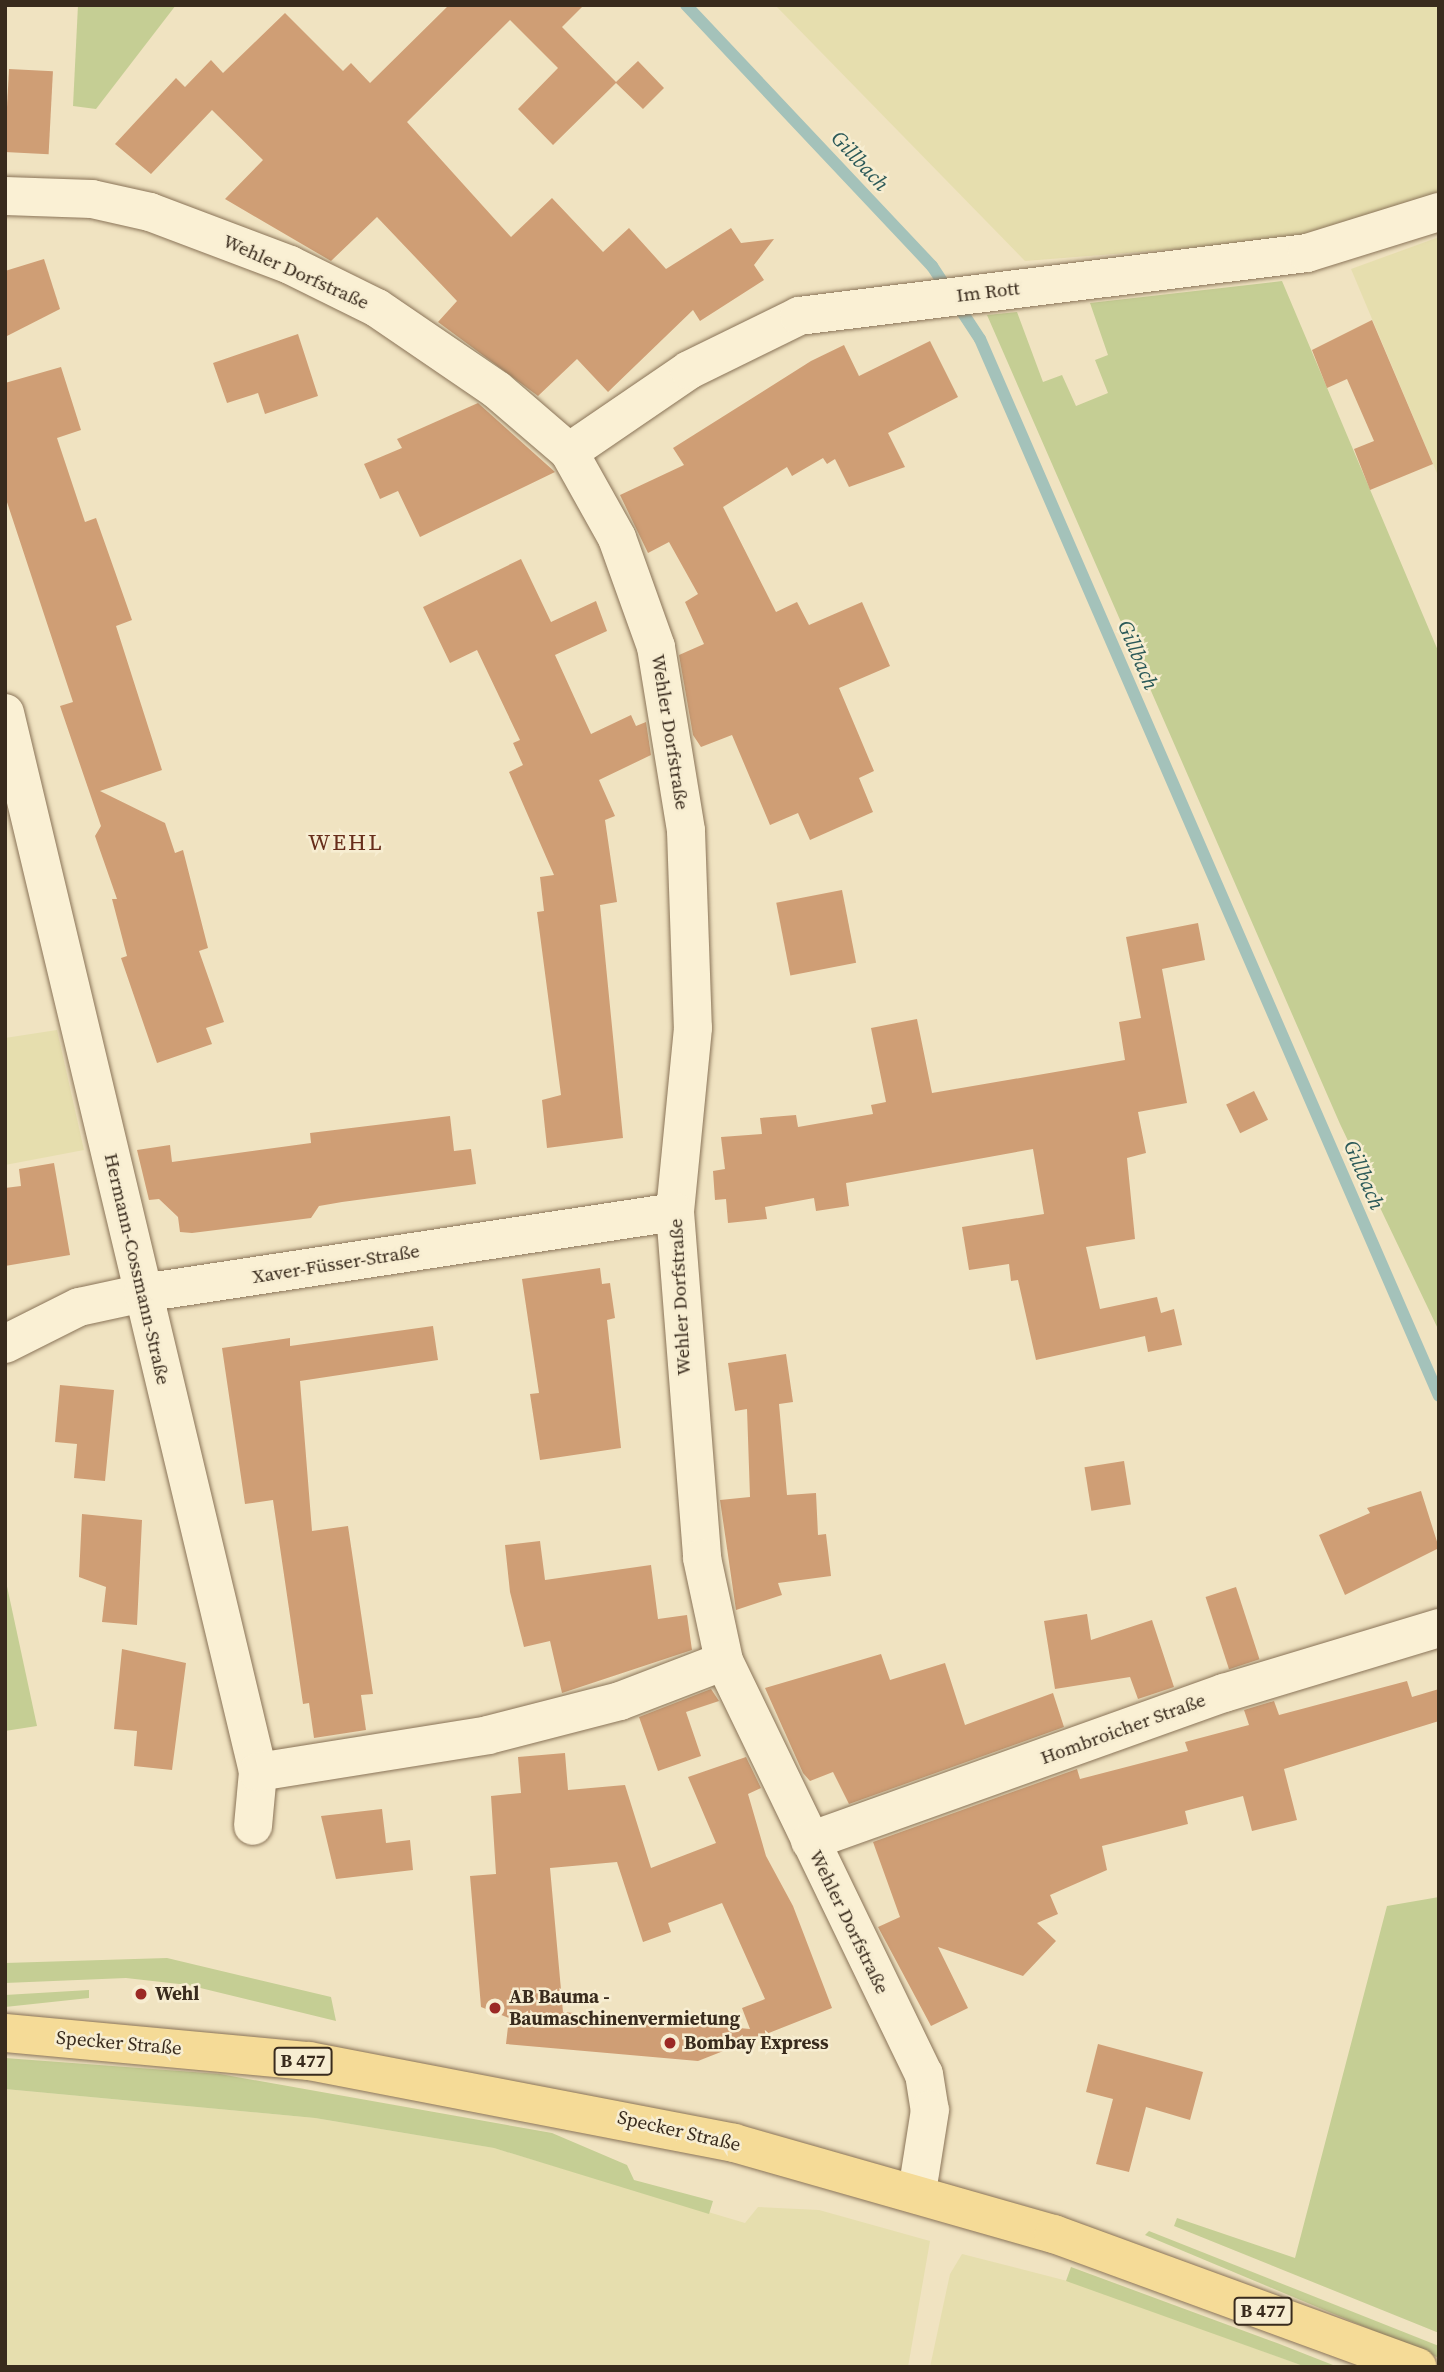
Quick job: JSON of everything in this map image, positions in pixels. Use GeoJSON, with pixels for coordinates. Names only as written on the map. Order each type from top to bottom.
{"type":"FeatureCollection","features":[{"type":"Feature","properties":{"kind":"main road","name":"Specker Straße"},"geometry":{"type":"LineString","coordinates":[[5,2033],[323,2064],[645,2123],[917,2192],[1054,2234],[1417,2367]]}},
{"type":"Feature","properties":{"kind":"main road","name":"Specker Straße"},"geometry":{"type":"LineString","coordinates":[[1328,2336],[1385,2367]]}},
{"type":"Feature","properties":{"kind":"street","name":"Wehler Dorfstraße"},"geometry":{"type":"LineString","coordinates":[[5,196],[118,204],[290,265],[377,308],[453,358],[569,452],[617,538],[648,618],[678,771],[691,900],[694,1028],[675,1212],[694,1496],[724,1661],[923,2074],[930,2110],[917,2192]]}},
{"type":"Feature","properties":{"kind":"street","name":"Im Rott"},"geometry":{"type":"LineString","coordinates":[[569,452],[689,370],[799,316],[1307,253],[1439,212]]}},
{"type":"Feature","properties":{"kind":"street","name":"Hermann-Cossmann-Straße"},"geometry":{"type":"LineString","coordinates":[[5,713],[13,780],[143,1293],[258,1772],[253,1826]]}},
{"type":"Feature","properties":{"kind":"street","name":"Xaver-Füsser-Straße"},"geometry":{"type":"LineString","coordinates":[[5,1344],[79,1307],[143,1293],[675,1212]]}},
{"type":"Feature","properties":{"kind":"street","name":"Hombroicher Straße"},"geometry":{"type":"LineString","coordinates":[[810,1841],[1224,1693],[1439,1628]]}},
{"type":"Feature","properties":{"kind":"street"},"geometry":{"type":"LineString","coordinates":[[258,1772],[488,1735],[620,1701],[724,1661]]}},
{"type":"Feature","properties":{"kind":"shaded area"},"geometry":{"type":"Polygon","coordinates":[[[775,5],[1439,5],[1439,195],[1317,238],[1025,261],[775,5]]]}},
{"type":"Feature","properties":{"kind":"shaded area"},"geometry":{"type":"Polygon","coordinates":[[[1439,237],[1439,478],[1351,269],[1439,237]]]}},
{"type":"Feature","properties":{"kind":"shaded area"},"geometry":{"type":"Polygon","coordinates":[[[57,1030],[84,1150],[5,1165],[5,1038],[57,1030]]]}},
{"type":"Feature","properties":{"kind":"shaded area"},"geometry":{"type":"Polygon","coordinates":[[[5,2089],[315,2118],[494,2148],[745,2223],[758,2207],[819,2210],[930,2241],[908,2367],[5,2367],[5,2089]]]}},
{"type":"Feature","properties":{"kind":"shaded area"},"geometry":{"type":"Polygon","coordinates":[[[962,2254],[1079,2284],[1306,2367],[930,2367],[950,2274],[962,2254]]]}},
{"type":"Feature","properties":{"kind":"green space"},"geometry":{"type":"Polygon","coordinates":[[[78,5],[176,5],[96,109],[73,106],[78,5]]]}},
{"type":"Feature","properties":{"kind":"green space"},"geometry":{"type":"Polygon","coordinates":[[[1282,281],[1439,653],[1439,1331],[1340,1124],[987,315],[1017,312],[1043,382],[1062,375],[1076,406],[1108,393],[1095,360],[1108,355],[1090,303],[1282,281]]]}},
{"type":"Feature","properties":{"kind":"green space"},"geometry":{"type":"Polygon","coordinates":[[[5,1577],[37,1726],[5,1731],[5,1577]]]}},
{"type":"Feature","properties":{"kind":"green space"},"geometry":{"type":"Polygon","coordinates":[[[1439,1897],[1439,2333],[1174,2226],[1177,2218],[1295,2258],[1387,1906],[1439,1897]]]}},
{"type":"Feature","properties":{"kind":"green space"},"geometry":{"type":"Polygon","coordinates":[[[167,1958],[331,1997],[336,2021],[188,1985],[126,1978],[5,1983],[5,1963],[167,1958]]]}},
{"type":"Feature","properties":{"kind":"green space"},"geometry":{"type":"Polygon","coordinates":[[[89,1990],[89,1998],[5,2007],[5,1995],[89,1990]]]}},
{"type":"Feature","properties":{"kind":"green space"},"geometry":{"type":"Polygon","coordinates":[[[5,2058],[220,2074],[552,2133],[627,2165],[634,2180],[713,2201],[709,2214],[494,2148],[315,2118],[5,2089],[5,2058]]]}},
{"type":"Feature","properties":{"kind":"green space"},"geometry":{"type":"Polygon","coordinates":[[[1149,2231],[1439,2346],[1439,2358],[1145,2235],[1149,2231]]]}},
{"type":"Feature","properties":{"kind":"green space"},"geometry":{"type":"Polygon","coordinates":[[[1071,2267],[1338,2367],[1306,2367],[1066,2281],[1071,2267]]]}},
{"type":"Feature","properties":{"kind":"building"},"geometry":{"type":"Polygon","coordinates":[[[449,5],[584,5],[562,27],[616,82],[638,61],[664,88],[643,109],[616,83],[553,145],[518,109],[558,68],[510,20],[407,122],[511,237],[552,198],[603,252],[629,228],[666,269],[731,228],[741,243],[774,239],[754,265],[764,280],[700,321],[693,310],[608,392],[577,359],[538,396],[438,322],[457,301],[377,217],[331,261],[225,199],[263,160],[212,110],[151,174],[115,144],[176,78],[185,87],[211,60],[223,73],[285,13],[343,71],[351,63],[370,83],[449,5]]]}},
{"type":"Feature","properties":{"kind":"building"},"geometry":{"type":"Polygon","coordinates":[[[9,69],[53,71],[49,154],[5,152],[9,69]]]}},
{"type":"Feature","properties":{"kind":"building"},"geometry":{"type":"Polygon","coordinates":[[[44,259],[60,309],[5,337],[5,271],[44,259]]]}},
{"type":"Feature","properties":{"kind":"building"},"geometry":{"type":"Polygon","coordinates":[[[1372,320],[1433,464],[1370,490],[1354,449],[1374,441],[1347,379],[1327,388],[1312,350],[1372,320]]]}},
{"type":"Feature","properties":{"kind":"building"},"geometry":{"type":"Polygon","coordinates":[[[298,334],[318,396],[265,414],[258,393],[227,403],[213,363],[298,334]]]}},
{"type":"Feature","properties":{"kind":"building"},"geometry":{"type":"Polygon","coordinates":[[[930,341],[958,397],[888,433],[905,467],[849,487],[835,459],[827,464],[823,458],[792,476],[787,467],[723,507],[776,612],[797,602],[809,625],[862,602],[890,666],[839,688],[874,771],[859,778],[873,812],[810,840],[798,813],[770,825],[732,735],[701,747],[693,735],[679,655],[704,644],[685,602],[698,594],[669,542],[648,553],[620,495],[684,465],[673,448],[811,361],[844,345],[859,376],[930,341]]]}},
{"type":"Feature","properties":{"kind":"building"},"geometry":{"type":"Polygon","coordinates":[[[61,367],[81,430],[57,438],[85,522],[96,518],[132,620],[116,626],[162,770],[100,791],[165,823],[175,853],[183,850],[208,948],[199,951],[224,1022],[206,1028],[212,1044],[157,1063],[121,958],[127,956],[112,899],[117,899],[95,836],[101,826],[60,706],[73,702],[5,496],[5,383],[61,367]]]}},
{"type":"Feature","properties":{"kind":"building"},"geometry":{"type":"Polygon","coordinates":[[[478,403],[555,472],[420,537],[398,491],[380,499],[364,464],[402,448],[397,439],[478,403]]]}},
{"type":"Feature","properties":{"kind":"building"},"geometry":{"type":"Polygon","coordinates":[[[521,559],[551,622],[596,601],[607,631],[555,655],[591,734],[631,715],[636,726],[646,722],[651,755],[599,780],[615,816],[605,820],[617,902],[600,905],[623,1138],[547,1148],[542,1100],[561,1095],[537,912],[544,911],[540,877],[554,875],[509,772],[523,765],[513,743],[520,740],[477,650],[450,663],[423,607],[521,559]]]}},
{"type":"Feature","properties":{"kind":"building"},"geometry":{"type":"Polygon","coordinates":[[[842,890],[856,963],[790,975],[776,903],[842,890]]]}},
{"type":"Feature","properties":{"kind":"building"},"geometry":{"type":"Polygon","coordinates":[[[1198,923],[1205,960],[1162,969],[1187,1103],[1138,1112],[1146,1153],[1127,1158],[1135,1239],[1086,1247],[1100,1309],[1157,1297],[1161,1313],[1174,1309],[1182,1345],[1148,1352],[1145,1336],[1036,1360],[1018,1280],[1011,1281],[1009,1264],[969,1270],[962,1227],[1044,1214],[1033,1149],[846,1183],[849,1206],[816,1211],[814,1198],[765,1207],[767,1219],[728,1223],[726,1199],[715,1200],[713,1171],[725,1169],[721,1137],[762,1134],[760,1118],[796,1115],[798,1127],[873,1114],[871,1105],[886,1102],[871,1028],[917,1019],[932,1093],[1125,1060],[1119,1022],[1141,1018],[1126,937],[1198,923]]]}},
{"type":"Feature","properties":{"kind":"building"},"geometry":{"type":"Polygon","coordinates":[[[1254,1091],[1268,1120],[1240,1133],[1226,1105],[1254,1091]]]}},
{"type":"Feature","properties":{"kind":"building"},"geometry":{"type":"Polygon","coordinates":[[[450,1116],[454,1151],[471,1149],[476,1184],[319,1206],[311,1218],[192,1233],[180,1232],[178,1217],[159,1199],[149,1200],[137,1150],[170,1145],[172,1162],[311,1143],[310,1133],[450,1116]]]}},
{"type":"Feature","properties":{"kind":"building"},"geometry":{"type":"Polygon","coordinates":[[[54,1163],[70,1255],[5,1266],[5,1188],[21,1186],[19,1169],[54,1163]]]}},
{"type":"Feature","properties":{"kind":"building"},"geometry":{"type":"Polygon","coordinates":[[[600,1268],[602,1284],[610,1283],[615,1318],[607,1320],[621,1448],[540,1460],[530,1394],[539,1393],[522,1279],[600,1268]]]}},
{"type":"Feature","properties":{"kind":"building"},"geometry":{"type":"Polygon","coordinates":[[[433,1326],[438,1360],[300,1381],[312,1531],[348,1526],[373,1694],[361,1695],[366,1730],[314,1738],[309,1703],[303,1704],[273,1500],[245,1504],[222,1348],[290,1338],[290,1346],[433,1326]]]}},
{"type":"Feature","properties":{"kind":"building"},"geometry":{"type":"Polygon","coordinates":[[[786,1354],[793,1402],[779,1404],[787,1495],[816,1493],[818,1535],[826,1534],[831,1576],[778,1583],[782,1595],[736,1610],[720,1500],[750,1497],[747,1409],[735,1411],[728,1363],[786,1354]]]}},
{"type":"Feature","properties":{"kind":"building"},"geometry":{"type":"Polygon","coordinates":[[[60,1385],[114,1390],[105,1481],[74,1478],[77,1444],[55,1442],[60,1385]]]}},
{"type":"Feature","properties":{"kind":"building"},"geometry":{"type":"Polygon","coordinates":[[[1124,1461],[1131,1504],[1091,1511],[1084,1467],[1124,1461]]]}},
{"type":"Feature","properties":{"kind":"building"},"geometry":{"type":"Polygon","coordinates":[[[1421,1491],[1439,1548],[1345,1595],[1319,1535],[1370,1513],[1367,1508],[1421,1491]]]}},
{"type":"Feature","properties":{"kind":"building"},"geometry":{"type":"Polygon","coordinates":[[[82,1514],[142,1520],[137,1625],[102,1622],[106,1587],[79,1577],[82,1514]]]}},
{"type":"Feature","properties":{"kind":"building"},"geometry":{"type":"Polygon","coordinates":[[[540,1541],[545,1580],[651,1565],[658,1619],[687,1615],[692,1650],[562,1693],[550,1641],[524,1647],[510,1592],[505,1545],[540,1541]]]}},
{"type":"Feature","properties":{"kind":"building"},"geometry":{"type":"Polygon","coordinates":[[[1236,1587],[1259,1659],[1229,1669],[1206,1597],[1236,1587]]]}},
{"type":"Feature","properties":{"kind":"building"},"geometry":{"type":"Polygon","coordinates":[[[1087,1614],[1091,1640],[1152,1620],[1174,1687],[1138,1699],[1130,1677],[1055,1689],[1044,1621],[1087,1614]]]}},
{"type":"Feature","properties":{"kind":"building"},"geometry":{"type":"Polygon","coordinates":[[[122,1649],[186,1663],[172,1770],[134,1766],[137,1731],[114,1729],[122,1649]]]}},
{"type":"Feature","properties":{"kind":"building"},"geometry":{"type":"Polygon","coordinates":[[[881,1654],[890,1680],[945,1663],[965,1725],[1053,1693],[1064,1727],[849,1804],[833,1772],[810,1781],[803,1773],[765,1688],[881,1654]]]}},
{"type":"Feature","properties":{"kind":"building"},"geometry":{"type":"Polygon","coordinates":[[[1407,1681],[1412,1697],[1439,1689],[1439,1721],[1284,1769],[1297,1820],[1252,1831],[1243,1796],[1185,1811],[1188,1824],[1102,1846],[1107,1870],[1050,1895],[1058,1914],[1037,1923],[1056,1941],[1023,1976],[938,1947],[968,2008],[931,2026],[878,1927],[900,1917],[873,1842],[1077,1769],[1080,1779],[1188,1751],[1185,1742],[1249,1725],[1244,1710],[1274,1701],[1279,1715],[1407,1681]]]}},
{"type":"Feature","properties":{"kind":"building"},"geometry":{"type":"Polygon","coordinates":[[[711,1689],[719,1701],[686,1712],[701,1756],[658,1771],[639,1717],[711,1689]]]}},
{"type":"Feature","properties":{"kind":"building"},"geometry":{"type":"Polygon","coordinates":[[[565,1753],[568,1790],[625,1785],[651,1868],[716,1843],[688,1777],[746,1757],[761,1788],[748,1794],[766,1856],[793,1906],[832,2008],[698,2061],[506,2044],[509,2018],[481,2007],[470,1876],[496,1874],[491,1796],[521,1793],[518,1757],[565,1753]],[[617,1862],[550,1868],[563,2012],[750,2029],[742,2008],[765,1999],[722,1903],[668,1923],[671,1932],[643,1942],[617,1862]]]}},
{"type":"Feature","properties":{"kind":"building"},"geometry":{"type":"Polygon","coordinates":[[[382,1809],[386,1843],[410,1840],[413,1870],[336,1879],[321,1816],[382,1809]]]}},
{"type":"Feature","properties":{"kind":"building"},"geometry":{"type":"Polygon","coordinates":[[[1098,2044],[1203,2072],[1190,2120],[1146,2107],[1129,2172],[1096,2164],[1113,2099],[1086,2092],[1098,2044]]]}},
{"type":"Feature","properties":{"kind":"waterway","name":"Gillbach"},"geometry":{"type":"LineString","coordinates":[[686,5],[932,266],[980,339],[1439,1396]]}},
{"type":"Feature","properties":{"kind":"place","name":"Wehl"},"geometry":{"type":"Point","coordinates":[141,1994]}},
{"type":"Feature","properties":{"kind":"place","name":"AB Bauma - Baumaschinenvermietung"},"geometry":{"type":"Point","coordinates":[495,2008]}},
{"type":"Feature","properties":{"kind":"place","name":"Bombay Express"},"geometry":{"type":"Point","coordinates":[670,2043]}},
{"type":"Feature","properties":{"kind":"district","name":"WEHL"},"geometry":{"type":"Point","coordinates":[346,842]}}]}
